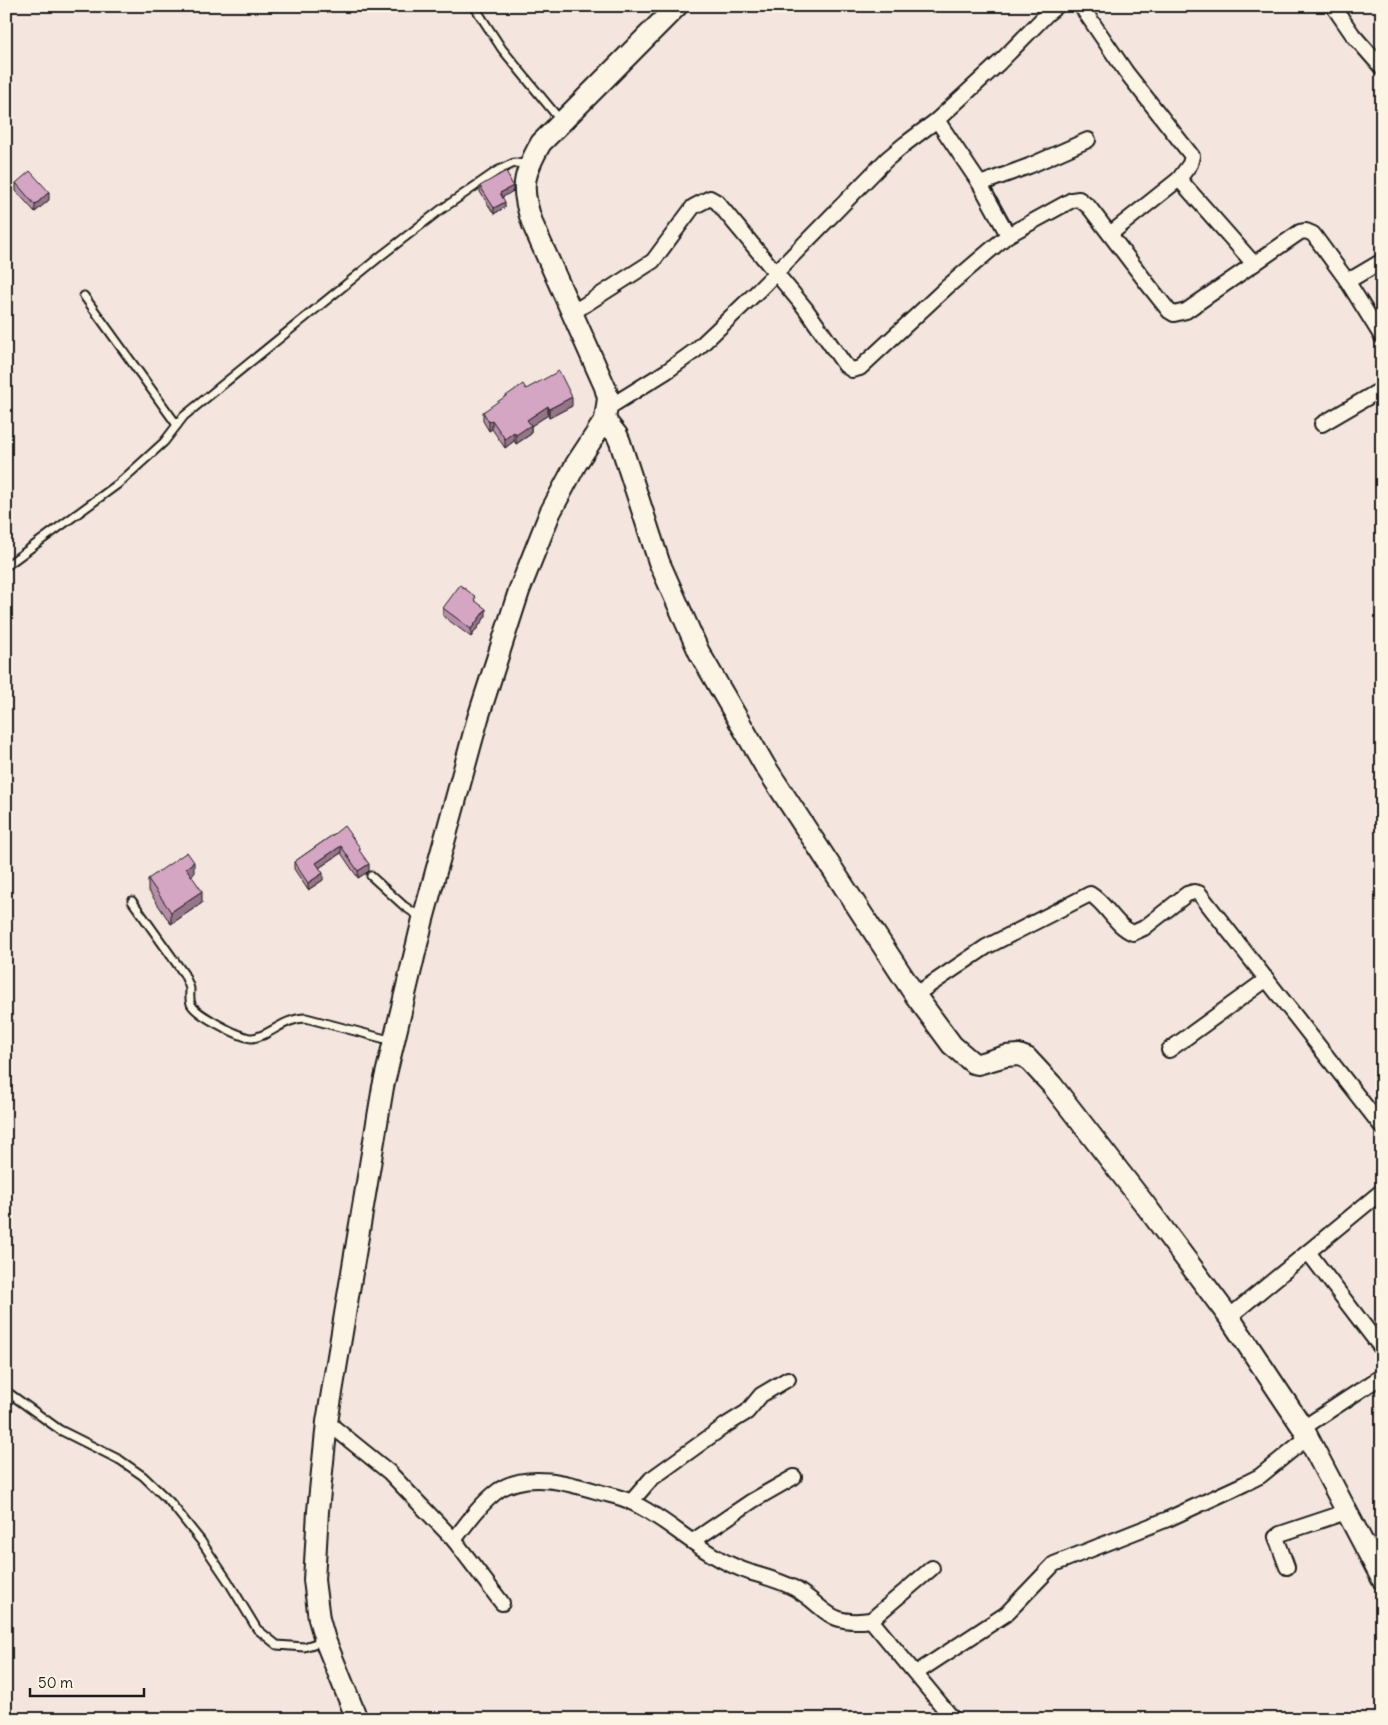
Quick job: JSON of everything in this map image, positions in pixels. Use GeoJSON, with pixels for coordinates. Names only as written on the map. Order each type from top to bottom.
{"type":"FeatureCollection","features":[{"type":"Feature","properties":{"kind":"main road"},"geometry":{"type":"LineString","coordinates":[[357,1719],[325,1640],[319,1619],[314,1580],[318,1511],[327,1422],[383,1087],[423,919],[478,718],[519,591],[550,513],[606,414],[608,398],[606,387],[533,225],[525,204],[524,190],[530,164],[541,143],[677,6]]}},
{"type":"Feature","properties":{"kind":"main road"},"geometry":{"type":"LineString","coordinates":[[606,414],[620,442],[659,562],[699,652],[766,766],[915,995],[939,1030],[952,1045],[973,1063],[978,1064],[1006,1056],[1019,1055],[1027,1058],[1052,1085],[1229,1317],[1306,1432],[1382,1579]]}},
{"type":"Feature","properties":{"kind":"street"},"geometry":{"type":"LineString","coordinates":[[1081,6],[1126,72],[1192,156],[1190,164],[1179,178],[1110,234]]}},
{"type":"Feature","properties":{"kind":"street"},"geometry":{"type":"LineString","coordinates":[[1333,6],[1353,35],[1382,68]]}},
{"type":"Feature","properties":{"kind":"street"},"geometry":{"type":"LineString","coordinates":[[606,414],[696,350],[724,326],[887,160],[937,120],[999,63],[1049,9]]}},
{"type":"Feature","properties":{"kind":"street"},"geometry":{"type":"LineString","coordinates":[[937,120],[980,184],[1008,235]]}},
{"type":"Feature","properties":{"kind":"street"},"geometry":{"type":"LineString","coordinates":[[980,184],[1029,166],[1088,140]]}},
{"type":"Feature","properties":{"kind":"street"},"geometry":{"type":"LineString","coordinates":[[1179,178],[1254,264]]}},
{"type":"Feature","properties":{"kind":"street"},"geometry":{"type":"LineString","coordinates":[[572,312],[653,261],[693,207],[710,198],[717,202],[805,308],[846,365],[852,370],[860,368],[947,287],[1008,235],[1065,203],[1079,199],[1089,207],[1169,311],[1174,314],[1186,311],[1300,232],[1306,231],[1313,234],[1346,279],[1382,337]]}},
{"type":"Feature","properties":{"kind":"street"},"geometry":{"type":"LineString","coordinates":[[1346,279],[1355,278],[1382,261]]}},
{"type":"Feature","properties":{"kind":"street"},"geometry":{"type":"LineString","coordinates":[[1322,424],[1382,388]]}},
{"type":"Feature","properties":{"kind":"street"},"geometry":{"type":"LineString","coordinates":[[915,995],[986,947],[1090,894],[1099,900],[1124,929],[1133,933],[1144,928],[1187,894],[1199,893],[1382,1127]]}},
{"type":"Feature","properties":{"kind":"street"},"geometry":{"type":"LineString","coordinates":[[1168,1050],[1267,979]]}},
{"type":"Feature","properties":{"kind":"street"},"geometry":{"type":"LineString","coordinates":[[1229,1317],[1382,1191]]}},
{"type":"Feature","properties":{"kind":"street"},"geometry":{"type":"LineString","coordinates":[[1308,1252],[1382,1349]]}},
{"type":"Feature","properties":{"kind":"street"},"geometry":{"type":"LineString","coordinates":[[916,1673],[1006,1614],[1054,1564],[1168,1519],[1244,1484],[1264,1472],[1306,1432],[1382,1376]]}},
{"type":"Feature","properties":{"kind":"street"},"geometry":{"type":"LineString","coordinates":[[632,1502],[651,1479],[747,1412],[761,1395],[788,1379]]}},
{"type":"Feature","properties":{"kind":"street"},"geometry":{"type":"LineString","coordinates":[[327,1422],[389,1472],[454,1540],[502,1604]]}},
{"type":"Feature","properties":{"kind":"street"},"geometry":{"type":"LineString","coordinates":[[693,1541],[752,1501],[794,1477]]}},
{"type":"Feature","properties":{"kind":"street"},"geometry":{"type":"LineString","coordinates":[[454,1540],[480,1508],[498,1491],[527,1481],[551,1481],[574,1484],[632,1502],[693,1541],[708,1553],[727,1563],[793,1588],[835,1618],[855,1622],[871,1620],[932,1568]]}},
{"type":"Feature","properties":{"kind":"street"},"geometry":{"type":"LineString","coordinates":[[1287,1567],[1276,1537],[1346,1512]]}},
{"type":"Feature","properties":{"kind":"street"},"geometry":{"type":"LineString","coordinates":[[871,1620],[953,1719]]}},
{"type":"Feature","properties":{"kind":"lane"},"geometry":{"type":"LineString","coordinates":[[474,6],[502,49],[562,121]]}},
{"type":"Feature","properties":{"kind":"lane"},"geometry":{"type":"LineString","coordinates":[[6,566],[118,484],[164,442],[184,416],[439,211],[497,171],[514,163],[530,164]]}},
{"type":"Feature","properties":{"kind":"lane"},"geometry":{"type":"LineString","coordinates":[[84,296],[177,425]]}},
{"type":"Feature","properties":{"kind":"lane"},"geometry":{"type":"LineString","coordinates":[[371,876],[404,906],[423,919]]}},
{"type":"Feature","properties":{"kind":"lane"},"geometry":{"type":"LineString","coordinates":[[132,901],[184,974],[188,983],[191,1004],[204,1017],[248,1037],[259,1035],[284,1022],[306,1018],[393,1041]]}},
{"type":"Feature","properties":{"kind":"lane"},"geometry":{"type":"LineString","coordinates":[[6,1391],[60,1430],[120,1460],[143,1476],[170,1502],[201,1541],[257,1629],[277,1645],[304,1647],[325,1640]]}},
{"type":"Feature","properties":{"kind":"building"},"geometry":{"type":"Polygon","coordinates":[[[30,171],[49,192],[35,205],[16,183],[30,171]]]}},
{"type":"Feature","properties":{"kind":"building"},"geometry":{"type":"Polygon","coordinates":[[[506,171],[513,186],[500,193],[505,202],[494,208],[480,186],[506,171]]]}},
{"type":"Feature","properties":{"kind":"building"},"geometry":{"type":"Polygon","coordinates":[[[559,371],[572,397],[549,409],[548,406],[527,420],[531,425],[516,435],[514,432],[505,439],[492,420],[489,422],[483,412],[523,384],[526,389],[559,371]]]}},
{"type":"Feature","properties":{"kind":"building"},"geometry":{"type":"Polygon","coordinates":[[[460,585],[476,597],[474,600],[486,609],[471,629],[443,608],[460,585]]]}},
{"type":"Feature","properties":{"kind":"building"},"geometry":{"type":"Polygon","coordinates":[[[344,826],[361,849],[359,850],[369,864],[358,871],[341,846],[316,863],[323,873],[308,883],[294,862],[344,826]]]}},
{"type":"Feature","properties":{"kind":"building"},"geometry":{"type":"Polygon","coordinates":[[[187,852],[194,862],[186,868],[202,891],[171,912],[148,879],[187,852]]]}}]}
